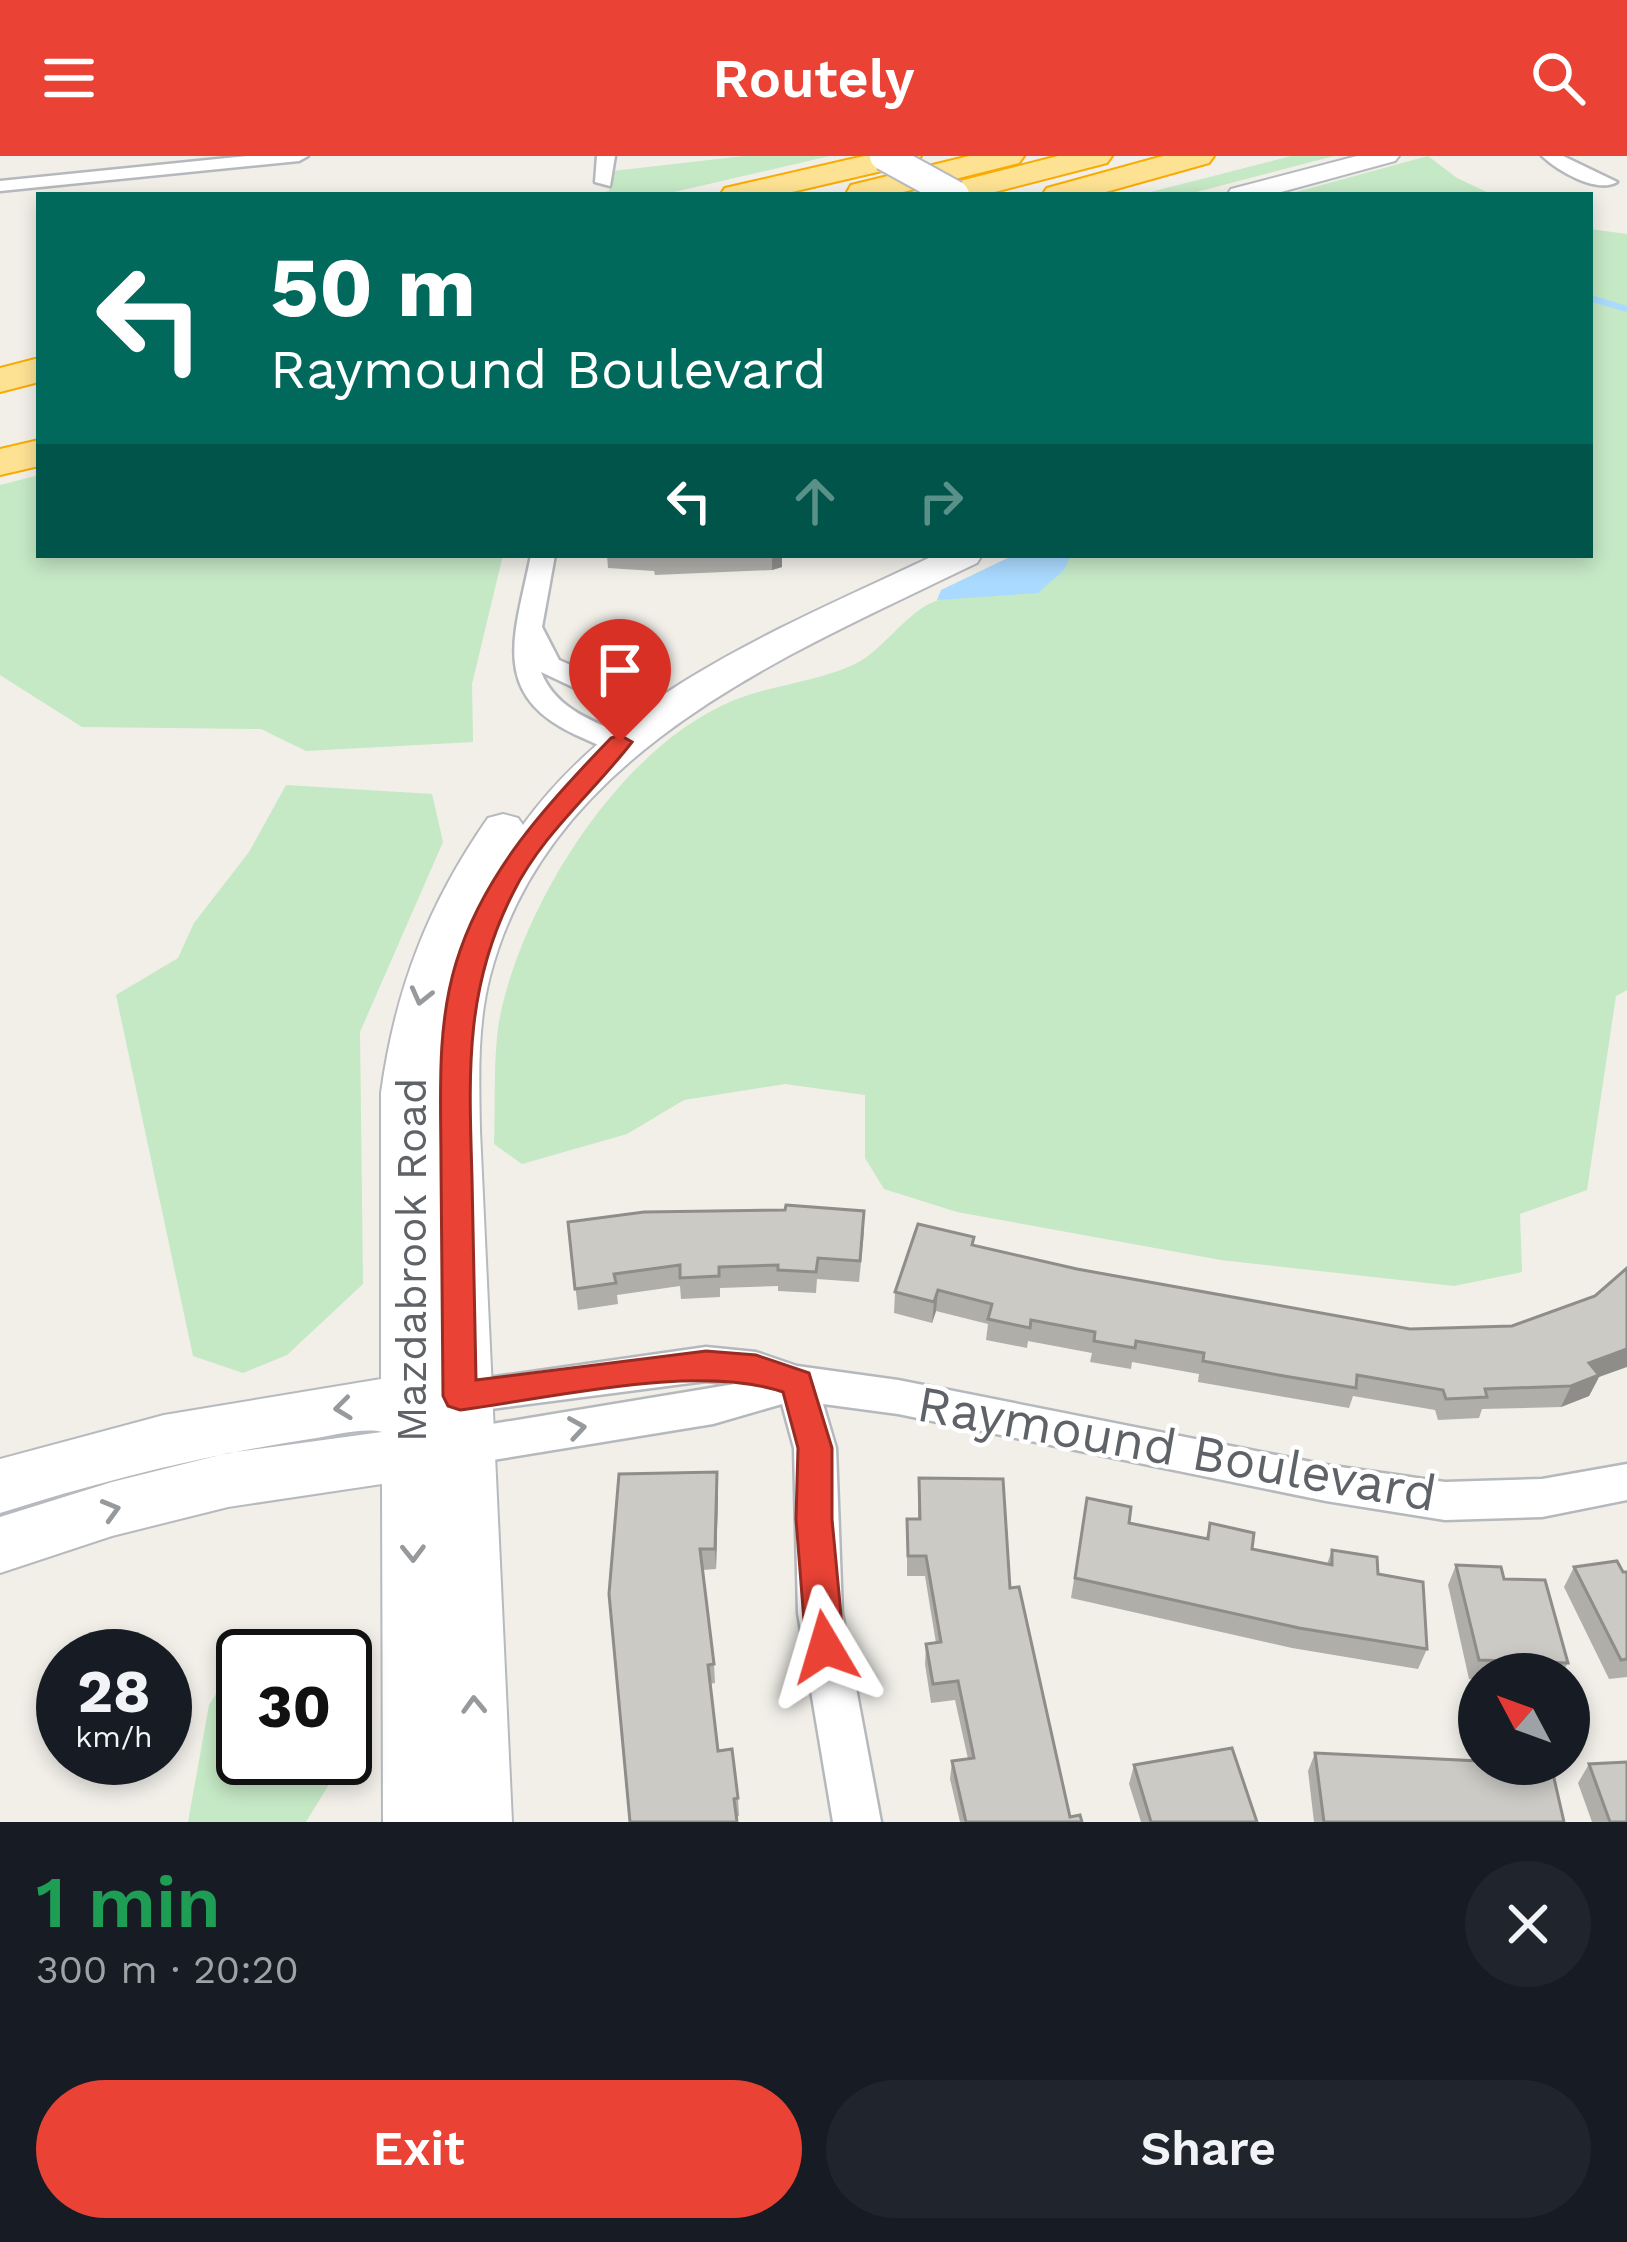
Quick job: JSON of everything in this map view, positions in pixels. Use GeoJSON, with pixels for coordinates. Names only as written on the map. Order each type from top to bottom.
{"type":"FeatureCollection","features":[{"type":"Feature","properties":{"kind":"highway"},"geometry":{"type":"LineString","coordinates":[[750,192],[904,156]]}},
{"type":"Feature","properties":{"kind":"highway"},"geometry":{"type":"LineString","coordinates":[[862,192],[1008,156]]}},
{"type":"Feature","properties":{"kind":"highway"},"geometry":{"type":"LineString","coordinates":[[955,192],[1096,156]]}},
{"type":"Feature","properties":{"kind":"highway"},"geometry":{"type":"LineString","coordinates":[[1070,192],[1198,156]]}},
{"type":"Feature","properties":{"kind":"highway"},"geometry":{"type":"LineString","coordinates":[[0,366],[36,358]]}},
{"type":"Feature","properties":{"kind":"highway"},"geometry":{"type":"LineString","coordinates":[[0,380],[36,371]]}},
{"type":"Feature","properties":{"kind":"highway"},"geometry":{"type":"LineString","coordinates":[[0,397],[36,389]]}},
{"type":"Feature","properties":{"kind":"highway"},"geometry":{"type":"LineString","coordinates":[[0,423],[36,415]]}},
{"type":"Feature","properties":{"kind":"highway"},"geometry":{"type":"LineString","coordinates":[[0,436],[36,429]]}},
{"type":"Feature","properties":{"kind":"highway"},"geometry":{"type":"LineString","coordinates":[[0,462],[36,453]]}},
{"type":"Feature","properties":{"kind":"street"},"geometry":{"type":"LineString","coordinates":[[0,186],[299,156]]}},
{"type":"Feature","properties":{"kind":"street"},"geometry":{"type":"LineString","coordinates":[[604,182],[606,156]]}},
{"type":"Feature","properties":{"kind":"street"},"geometry":{"type":"LineString","coordinates":[[884,156],[950,192]]}},
{"type":"Feature","properties":{"kind":"street"},"geometry":{"type":"LineString","coordinates":[[1251,192],[1386,156]]}},
{"type":"Feature","properties":{"kind":"street"},"geometry":{"type":"LineString","coordinates":[[1551,156],[1571,170],[1608,182]]}},
{"type":"Feature","properties":{"kind":"street"},"geometry":{"type":"LineString","coordinates":[[542,558],[522,670],[537,698],[626,724],[958,558]]}},
{"type":"Feature","properties":{"kind":"street"},"geometry":{"type":"LineString","coordinates":[[626,724],[729,648],[913,558]]}},
{"type":"Feature","properties":{"kind":"street"},"geometry":{"type":"LineString","coordinates":[[530,628],[542,662],[563,680],[607,690],[626,724]]}},
{"type":"Feature","properties":{"kind":"street","name":"Mazdabrook Road"},"geometry":{"type":"LineString","coordinates":[[418,1822],[454,1044],[470,962],[500,892],[556,809],[626,724]]}},
{"type":"Feature","properties":{"kind":"street"},"geometry":{"type":"LineString","coordinates":[[797,1383],[815,1448],[820,1613],[856,1822]]}},
{"type":"Feature","properties":{"kind":"street","name":"Raymound Boulevard"},"geometry":{"type":"LineString","coordinates":[[436,1424],[713,1407],[797,1383],[898,1397],[1326,1483],[1445,1501],[1520,1500],[1627,1482]]}},
{"type":"Feature","properties":{"kind":"street"},"geometry":{"type":"LineString","coordinates":[[0,1486],[99,1454],[214,1427],[436,1424]]}},
{"type":"Feature","properties":{"kind":"street"},"geometry":{"type":"LineString","coordinates":[[0,1545],[112,1509],[436,1424]]}},
{"type":"Feature","properties":{"kind":"street","name":"Mazdabrook Road"},"geometry":{"type":"LineString","coordinates":[[436,1424],[477,1822]]}},
{"type":"Feature","properties":{"kind":"green space"},"geometry":{"type":"Polygon","coordinates":[[[744,156],[830,156],[674,192],[604,192],[609,191],[613,171],[744,156]]]}},
{"type":"Feature","properties":{"kind":"green space"},"geometry":{"type":"Polygon","coordinates":[[[1291,156],[1334,156],[1196,192],[1151,192],[1291,156]]]}},
{"type":"Feature","properties":{"kind":"green space"},"geometry":{"type":"Polygon","coordinates":[[[1428,156],[1487,192],[1296,192],[1428,156]]]}},
{"type":"Feature","properties":{"kind":"green space"},"geometry":{"type":"Polygon","coordinates":[[[1593,229],[1627,234],[1627,990],[1616,996],[1587,1190],[1520,1214],[1522,1272],[1454,1286],[1221,1260],[957,1212],[884,1189],[865,1158],[865,1095],[785,1084],[684,1100],[627,1134],[522,1164],[494,1144],[499,1023],[515,963],[534,918],[586,829],[653,752],[732,701],[855,664],[931,603],[1016,594],[1047,583],[1069,558],[1593,558],[1593,229]]]}},
{"type":"Feature","properties":{"kind":"green space"},"geometry":{"type":"Polygon","coordinates":[[[36,476],[36,558],[502,558],[472,684],[473,742],[306,751],[261,729],[82,727],[0,675],[0,485],[36,476]]]}},
{"type":"Feature","properties":{"kind":"green space"},"geometry":{"type":"Polygon","coordinates":[[[286,785],[432,794],[443,842],[360,1032],[363,1284],[287,1355],[243,1373],[193,1356],[116,995],[178,958],[194,923],[249,852],[286,785]]]}},
{"type":"Feature","properties":{"kind":"green space"},"geometry":{"type":"Polygon","coordinates":[[[216,1694],[216,1785],[329,1785],[306,1822],[188,1822],[209,1705],[216,1694]]]}},
{"type":"Feature","properties":{"kind":"water"},"geometry":{"type":"Polygon","coordinates":[[[1008,558],[1070,558],[1064,570],[1038,593],[937,600],[941,590],[1008,558]]]}},
{"type":"Feature","properties":{"kind":"building"},"geometry":{"type":"Polygon","coordinates":[[[786,1205],[864,1211],[860,1261],[818,1258],[816,1272],[778,1270],[778,1265],[719,1267],[719,1276],[680,1278],[680,1265],[614,1274],[616,1283],[575,1289],[568,1222],[644,1212],[785,1210],[786,1205]]]}},
{"type":"Feature","properties":{"kind":"building"},"geometry":{"type":"Polygon","coordinates":[[[918,1224],[974,1237],[972,1245],[1077,1269],[1410,1329],[1512,1326],[1595,1296],[1627,1268],[1627,1349],[1589,1363],[1599,1375],[1571,1386],[1485,1389],[1487,1397],[1446,1399],[1443,1390],[1357,1375],[1356,1388],[1284,1376],[1203,1361],[1204,1353],[1136,1341],[1135,1348],[1094,1341],[1095,1332],[1031,1320],[1030,1328],[988,1319],[992,1304],[938,1290],[934,1302],[895,1292],[918,1224]]]}},
{"type":"Feature","properties":{"kind":"building"},"geometry":{"type":"Polygon","coordinates":[[[717,1472],[715,1549],[700,1549],[714,1664],[708,1665],[718,1751],[732,1749],[737,1822],[630,1822],[609,1594],[619,1474],[717,1472]]]}},
{"type":"Feature","properties":{"kind":"building"},"geometry":{"type":"Polygon","coordinates":[[[919,1478],[1003,1479],[1010,1588],[1019,1587],[1070,1817],[1080,1815],[1082,1822],[966,1822],[952,1761],[974,1758],[958,1681],[933,1684],[926,1644],[941,1642],[926,1556],[908,1556],[907,1519],[920,1519],[919,1478]]]}},
{"type":"Feature","properties":{"kind":"building"},"geometry":{"type":"Polygon","coordinates":[[[1087,1498],[1131,1507],[1129,1523],[1208,1539],[1210,1523],[1254,1533],[1252,1549],[1332,1565],[1332,1550],[1377,1557],[1378,1574],[1423,1582],[1427,1649],[1299,1628],[1075,1578],[1087,1498]]]}},
{"type":"Feature","properties":{"kind":"building"},"geometry":{"type":"Polygon","coordinates":[[[1617,1561],[1627,1572],[1627,1659],[1621,1660],[1574,1567],[1617,1561]]]}},
{"type":"Feature","properties":{"kind":"building"},"geometry":{"type":"Polygon","coordinates":[[[1456,1565],[1501,1567],[1504,1579],[1545,1580],[1565,1653],[1477,1653],[1456,1565]]]}},
{"type":"Feature","properties":{"kind":"building"},"geometry":{"type":"Polygon","coordinates":[[[1232,1748],[1257,1822],[1151,1822],[1134,1765],[1232,1748]]]}},
{"type":"Feature","properties":{"kind":"building"},"geometry":{"type":"Polygon","coordinates":[[[1315,1753],[1458,1760],[1458,1785],[1556,1785],[1564,1822],[1324,1822],[1315,1753]]]}},
{"type":"Feature","properties":{"kind":"building"},"geometry":{"type":"Polygon","coordinates":[[[1627,1762],[1627,1822],[1610,1822],[1590,1764],[1627,1762]]]}},
{"type":"Feature","properties":{"kind":"waterway"},"geometry":{"type":"LineString","coordinates":[[1593,299],[1627,309]]}},
{"type":"Feature","properties":{"kind":"route"},"geometry":{"type":"LineString","coordinates":[[620,742],[556,809],[523,855],[500,892],[470,962],[454,1044],[460,1396],[706,1364],[756,1369],[797,1383],[815,1448],[814,1519],[825,1647]]}}]}
